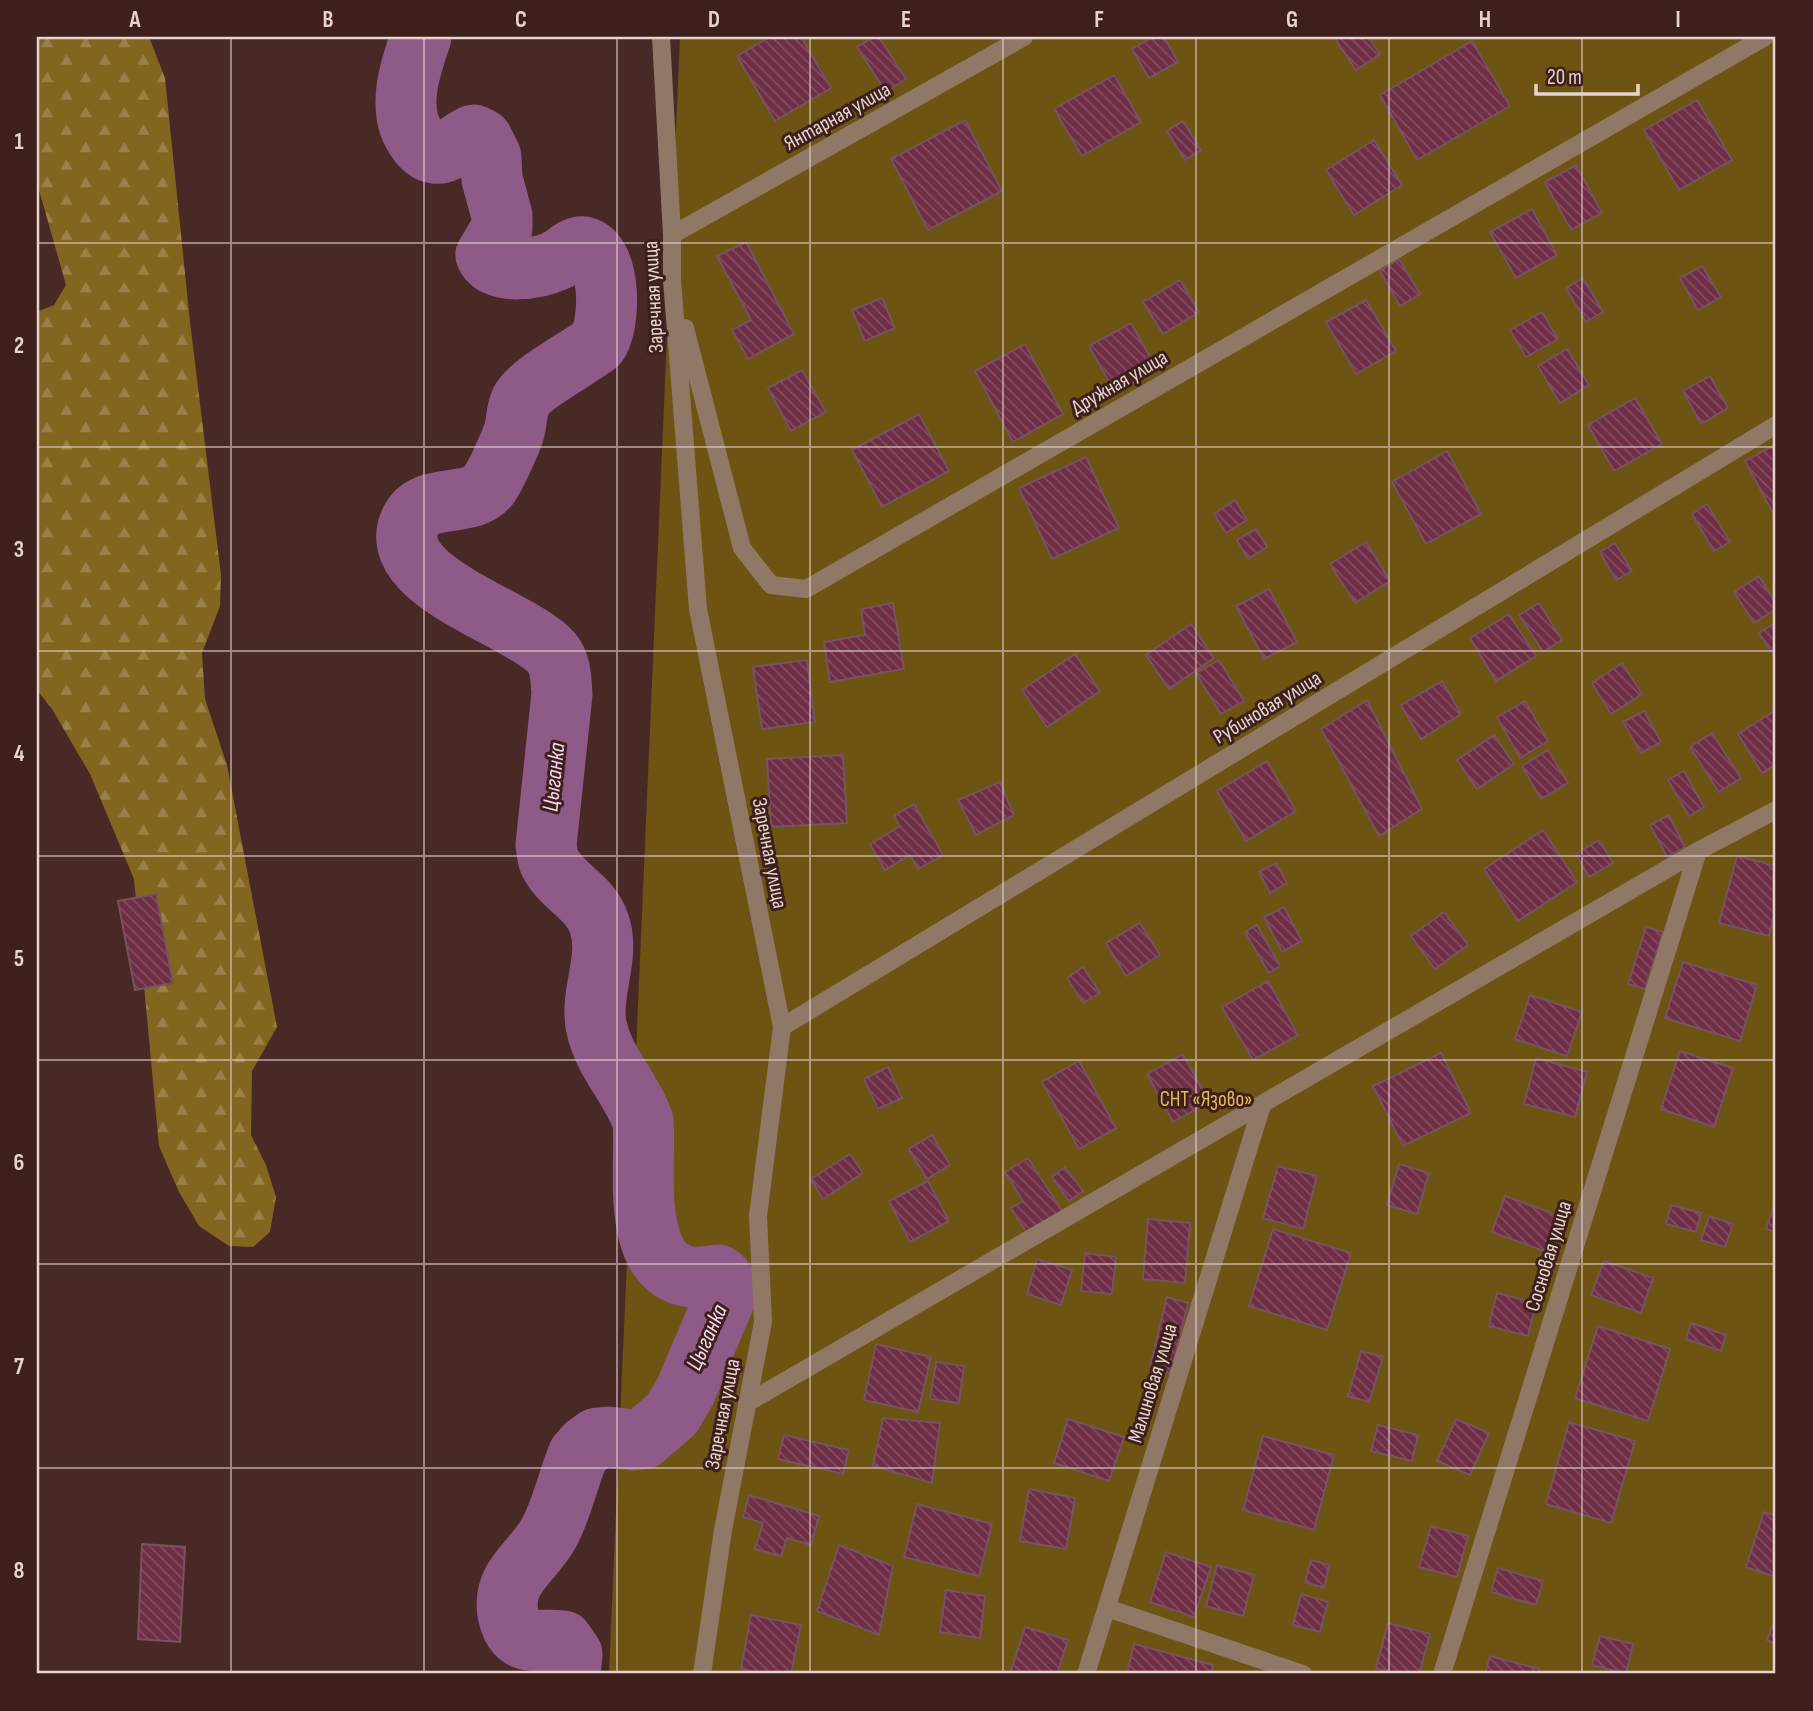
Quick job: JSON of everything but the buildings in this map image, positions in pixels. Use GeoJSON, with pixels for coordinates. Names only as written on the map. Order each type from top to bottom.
{"type":"FeatureCollection","features":[{"type":"Feature","properties":{"kind":"street","name":"Заречная улица"},"geometry":{"type":"LineString","coordinates":[[661,37],[672,280],[698,610],[782,1027],[758,1216],[763,1322],[723,1530],[702,1674]]}},
{"type":"Feature","properties":{"kind":"street","name":"Янтарная улица"},"geometry":{"type":"LineString","coordinates":[[672,235],[1024,37]]}},
{"type":"Feature","properties":{"kind":"street","name":"Дружная улица"},"geometry":{"type":"LineString","coordinates":[[672,280],[742,548],[771,585],[806,589],[1765,37]]}},
{"type":"Feature","properties":{"kind":"street","name":"Рубиновая улица"},"geometry":{"type":"LineString","coordinates":[[782,1027],[1776,425]]}},
{"type":"Feature","properties":{"kind":"street"},"geometry":{"type":"LineString","coordinates":[[747,1403],[1698,851],[1776,810]]}},
{"type":"Feature","properties":{"kind":"street","name":"Сосновая улица"},"geometry":{"type":"LineString","coordinates":[[1442,1674],[1698,851]]}},
{"type":"Feature","properties":{"kind":"street","name":"Малиновая улица"},"geometry":{"type":"LineString","coordinates":[[1086,1674],[1262,1105]]}},
{"type":"Feature","properties":{"kind":"street"},"geometry":{"type":"LineString","coordinates":[[1107,1608],[1303,1674]]}},
{"type":"Feature","properties":{"kind":"green space"},"geometry":{"type":"Polygon","coordinates":[[[37,37],[149,37],[165,78],[190,322],[221,575],[220,606],[202,653],[205,699],[227,765],[277,1027],[252,1071],[251,1135],[266,1165],[276,1197],[270,1232],[253,1247],[229,1246],[199,1226],[179,1192],[159,1146],[134,879],[90,774],[52,709],[37,690],[37,312],[54,305],[66,285],[37,183],[37,37]]]}},
{"type":"Feature","properties":{"kind":"green space","name":"СНТ «Язово»"},"geometry":{"type":"Polygon","coordinates":[[[680,37],[1776,37],[1776,1674],[609,1674],[680,37]]]}},
{"type":"Feature","properties":{"kind":"waterway","name":"Цыганка"},"geometry":{"type":"LineString","coordinates":[[421,37],[409,76],[407,117],[419,143],[433,153],[445,152],[474,135],[482,139],[491,157],[492,179],[502,216],[502,228],[486,255],[498,266],[518,269],[548,264],[584,247],[593,252],[600,263],[604,276],[606,307],[602,335],[597,344],[544,379],[521,401],[512,438],[489,485],[471,497],[436,503],[417,512],[410,522],[407,543],[417,563],[436,581],[536,640],[552,653],[557,662],[562,694],[547,855],[554,870],[589,905],[599,923],[603,948],[596,1000],[596,1025],[605,1051],[643,1121],[643,1187],[649,1235],[657,1255],[671,1270],[691,1277],[718,1275],[727,1288],[685,1392],[672,1414],[643,1439],[597,1438],[586,1446],[578,1455],[550,1531],[509,1589],[508,1614],[516,1632],[530,1640],[563,1641],[572,1654],[570,1674]]}}]}
